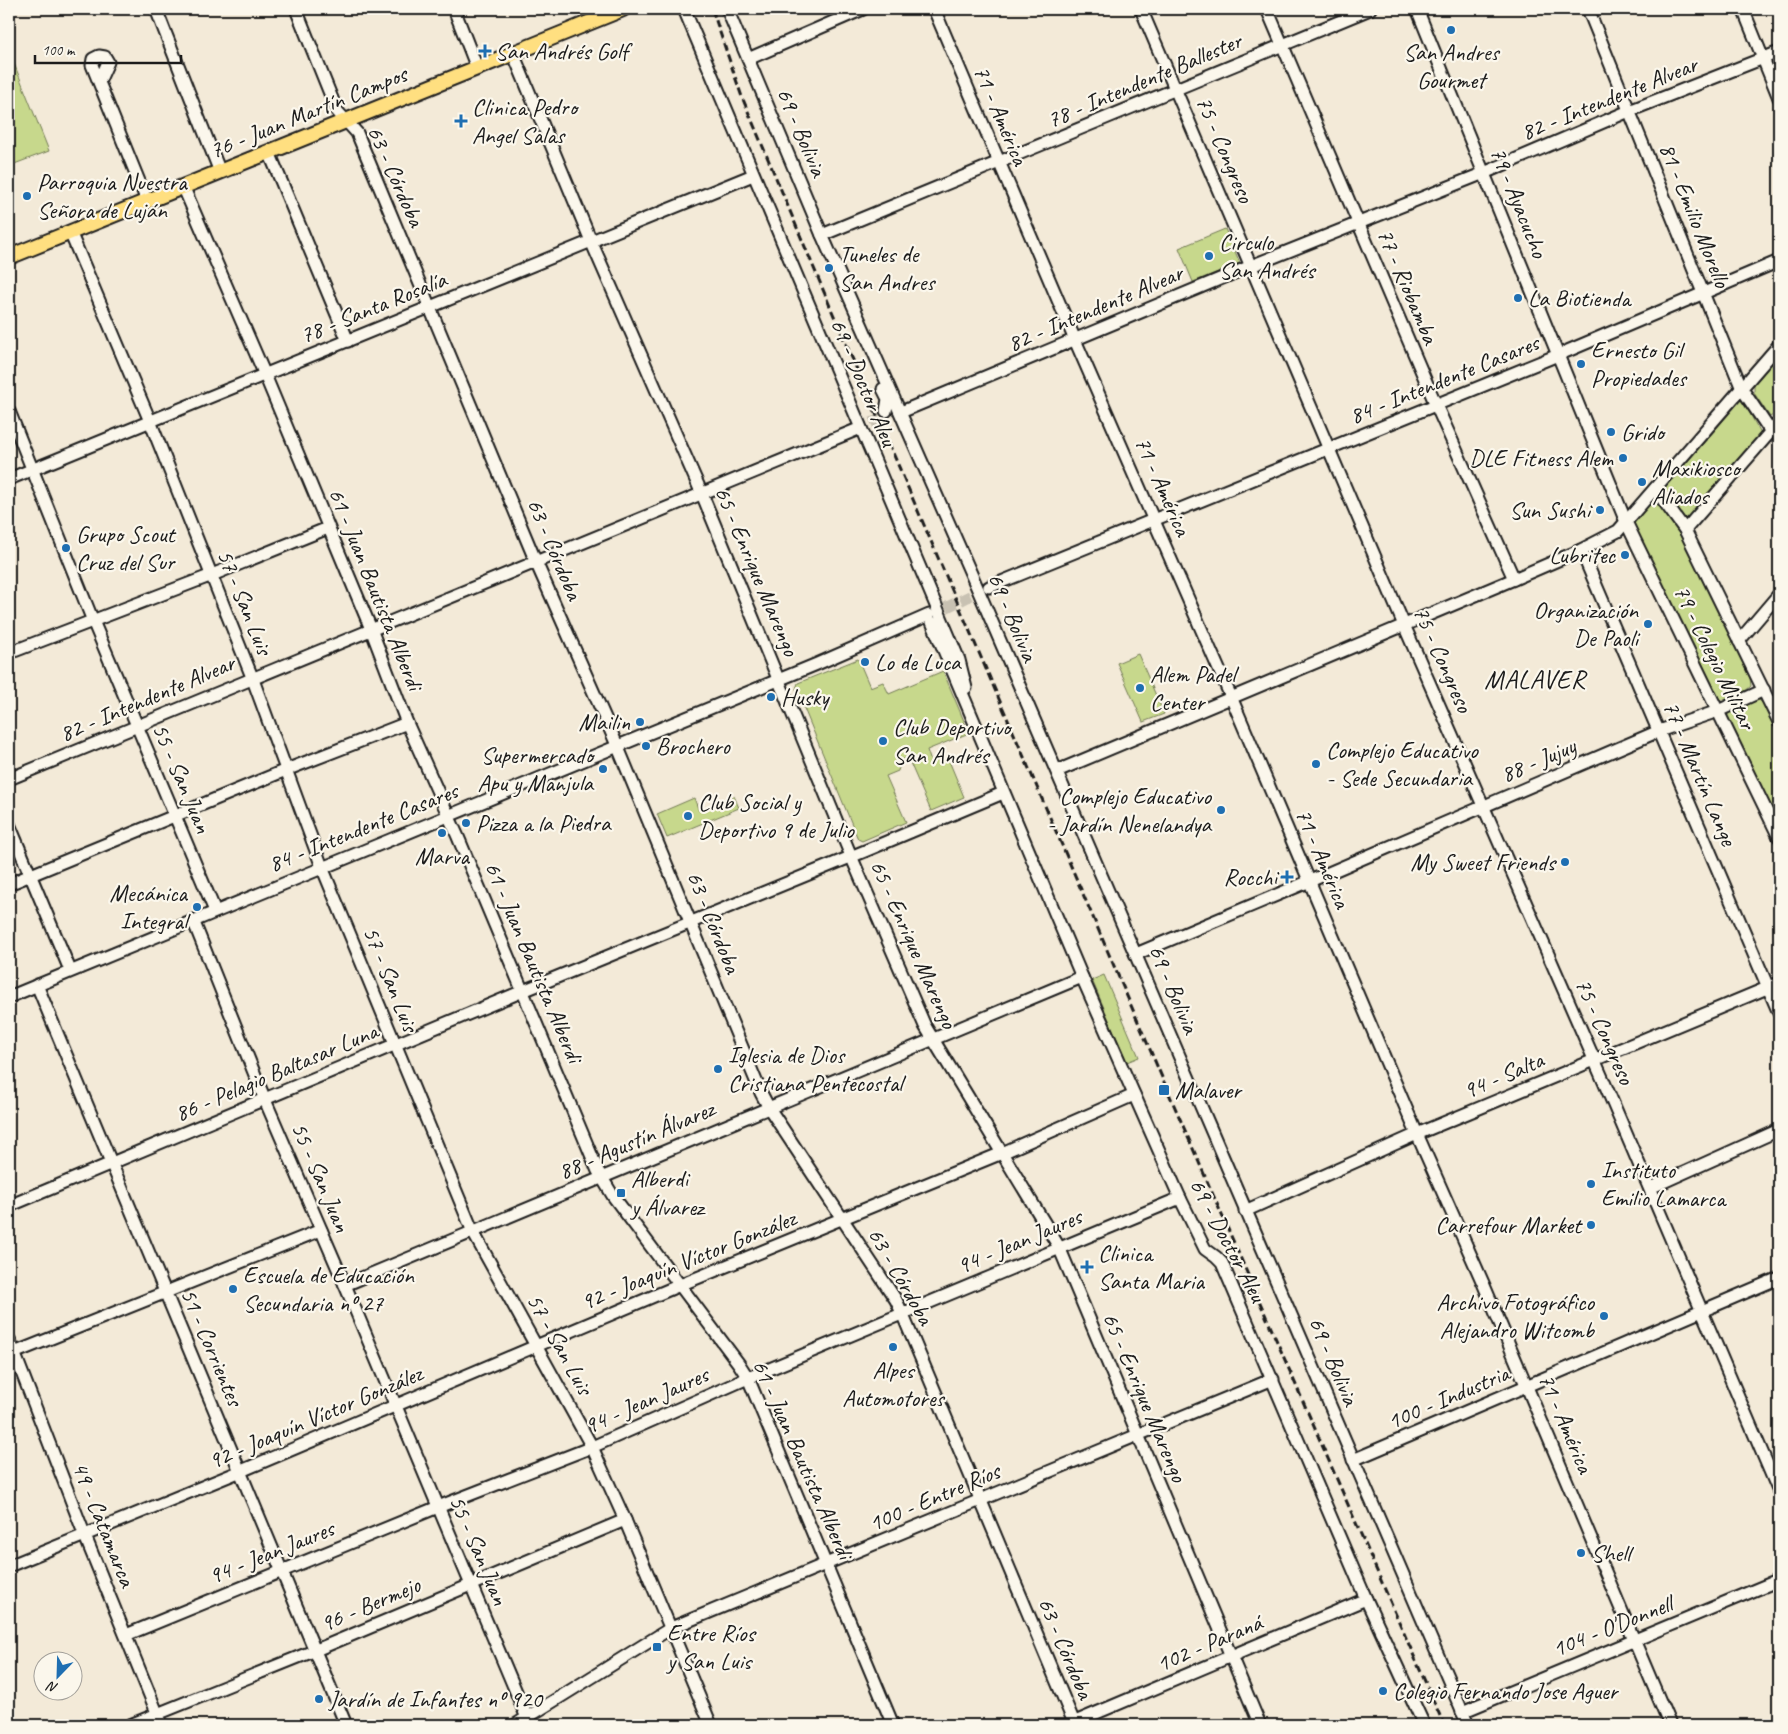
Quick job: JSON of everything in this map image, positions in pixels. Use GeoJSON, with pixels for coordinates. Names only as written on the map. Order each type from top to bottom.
{"type":"FeatureCollection","features":[{"type":"Feature","properties":{"kind":"main road","name":"76 - Juan Martín Campos"},"geometry":{"type":"LineString","coordinates":[[9,257],[616,10]]}},
{"type":"Feature","properties":{"kind":"street"},"geometry":{"type":"LineString","coordinates":[[156,9],[220,172]]}},
{"type":"Feature","properties":{"kind":"street","name":"63 - Córdoba"},"geometry":{"type":"LineString","coordinates":[[296,9],[336,111],[357,133],[536,562],[618,745],[761,1093],[896,1300],[1072,1724]]}},
{"type":"Feature","properties":{"kind":"street"},"geometry":{"type":"LineString","coordinates":[[454,9],[477,68]]}},
{"type":"Feature","properties":{"kind":"street","name":"69 - Doctor Aleu"},"geometry":{"type":"LineString","coordinates":[[684,9],[859,428],[935,615],[973,719],[1082,976],[1180,1198],[1205,1249],[1222,1263],[1366,1598],[1424,1725]]}},
{"type":"Feature","properties":{"kind":"street","name":"69 - Bolivia"},"geometry":{"type":"LineString","coordinates":[[727,9],[822,235],[901,412],[1136,954],[1245,1211],[1468,1725]]}},
{"type":"Feature","properties":{"kind":"street"},"geometry":{"type":"LineString","coordinates":[[748,59],[863,9]]}},
{"type":"Feature","properties":{"kind":"street","name":"71 - América"},"geometry":{"type":"LineString","coordinates":[[934,9],[998,163],[1231,697],[1417,1134],[1528,1386],[1670,1725]]}},
{"type":"Feature","properties":{"kind":"street","name":"75 - Congreso"},"geometry":{"type":"LineString","coordinates":[[1141,9],[1404,625],[1650,1188],[1779,1492]]}},
{"type":"Feature","properties":{"kind":"street","name":"77 - Riobamba"},"geometry":{"type":"LineString","coordinates":[[1268,9],[1358,224],[1514,579]]}},
{"type":"Feature","properties":{"kind":"street","name":"78 - Intendente Ballester"},"geometry":{"type":"LineString","coordinates":[[822,235],[1370,9]]}},
{"type":"Feature","properties":{"kind":"street","name":"79 - Ayacucho"},"geometry":{"type":"LineString","coordinates":[[1417,9],[1626,522]]}},
{"type":"Feature","properties":{"kind":"street","name":"81 - Emilio Morello"},"geometry":{"type":"LineString","coordinates":[[1588,9],[1742,389],[1771,432]]}},
{"type":"Feature","properties":{"kind":"street"},"geometry":{"type":"LineString","coordinates":[[1743,9],[1779,98]]}},
{"type":"Feature","properties":{"kind":"street","name":"82 - Intendente Alvear"},"geometry":{"type":"LineString","coordinates":[[901,412],[1251,266],[1779,52]]}},
{"type":"Feature","properties":{"kind":"street","name":"65 - Enrique Marengo"},"geometry":{"type":"LineString","coordinates":[[513,53],[591,241],[702,494],[851,856],[931,1039],[1059,1247],[1260,1725]]}},
{"type":"Feature","properties":{"kind":"street"},"geometry":{"type":"LineString","coordinates":[[99,82],[147,202]]}},
{"type":"Feature","properties":{"kind":"street"},"geometry":{"type":"LineString","coordinates":[[269,152],[348,341]]}},
{"type":"Feature","properties":{"kind":"street","name":"78 - Santa Rosalía"},"geometry":{"type":"LineString","coordinates":[[9,479],[753,175]]}},
{"type":"Feature","properties":{"kind":"street","name":"61 - Juan Bautista Alberdi"},"geometry":{"type":"LineString","coordinates":[[183,186],[265,375],[371,629],[407,723],[524,991],[602,1177],[613,1196],[748,1378],[894,1725]]}},
{"type":"Feature","properties":{"kind":"street","name":"57 - San Luis"},"geometry":{"type":"LineString","coordinates":[[70,232],[150,421],[212,575],[322,867],[473,1232],[592,1447],[626,1520],[711,1725]]}},
{"type":"Feature","properties":{"kind":"street","name":"84 - Intendente Casares"},"geometry":{"type":"LineString","coordinates":[[989,587],[1558,355],[1779,261]]}},
{"type":"Feature","properties":{"kind":"street","name":"69 - Bolivia"},"geometry":{"type":"LineString","coordinates":[[838,271],[845,301],[888,399],[886,411]]}},
{"type":"Feature","properties":{"kind":"street"},"geometry":{"type":"LineString","coordinates":[[1056,771],[1514,579],[1581,550],[1618,531],[1779,345]]}},
{"type":"Feature","properties":{"kind":"street","name":"55 - San Juan"},"geometry":{"type":"LineString","coordinates":[[9,410],[93,621],[215,911]]}},
{"type":"Feature","properties":{"kind":"street"},"geometry":{"type":"LineString","coordinates":[[1685,530],[1779,422]]}},
{"type":"Feature","properties":{"kind":"street","name":"82 - Intendente Alvear"},"geometry":{"type":"LineString","coordinates":[[9,779],[252,677],[718,487],[731,489],[859,428]]}},
{"type":"Feature","properties":{"kind":"street"},"geometry":{"type":"LineString","coordinates":[[1656,489],[1685,530],[1779,722]]}},
{"type":"Feature","properties":{"kind":"street","name":"79 - Colegio Militar"},"geometry":{"type":"LineString","coordinates":[[1626,522],[1779,837]]}},
{"type":"Feature","properties":{"kind":"street"},"geometry":{"type":"LineString","coordinates":[[9,653],[328,528]]}},
{"type":"Feature","properties":{"kind":"street","name":"84 - Intendente Casares"},"geometry":{"type":"LineString","coordinates":[[976,585],[1102,535],[1122,532]]}},
{"type":"Feature","properties":{"kind":"street","name":"84 - Intendente Casares"},"geometry":{"type":"LineString","coordinates":[[981,598],[1108,545],[1122,532]]}},
{"type":"Feature","properties":{"kind":"street","name":"77 - Martín Lange"},"geometry":{"type":"LineString","coordinates":[[1581,550],[1659,731],[1774,985],[1779,1012]]}},
{"type":"Feature","properties":{"kind":"street"},"geometry":{"type":"LineString","coordinates":[[1739,641],[1779,594]]}},
{"type":"Feature","properties":{"kind":"street","name":"84 - Intendente Casares"},"geometry":{"type":"LineString","coordinates":[[9,997],[70,970],[935,615]]}},
{"type":"Feature","properties":{"kind":"street","name":"88 - Jujuy"},"geometry":{"type":"LineString","coordinates":[[1136,954],[1310,882],[1659,731],[1718,710],[1764,690]]}},
{"type":"Feature","properties":{"kind":"street"},"geometry":{"type":"LineString","coordinates":[[9,884],[286,770],[407,723]]}},
{"type":"Feature","properties":{"kind":"street","name":"86 - Pelagio Baltasar Luna"},"geometry":{"type":"LineString","coordinates":[[9,1206],[1004,793]]}},
{"type":"Feature","properties":{"kind":"street"},"geometry":{"type":"LineString","coordinates":[[9,824],[70,970]]}},
{"type":"Feature","properties":{"kind":"street","name":"55 - San Juan"},"geometry":{"type":"LineString","coordinates":[[193,920],[265,1100],[345,1285],[528,1722]]}},
{"type":"Feature","properties":{"kind":"street","name":"88 - Agustín Álvarez"},"geometry":{"type":"LineString","coordinates":[[345,1285],[1082,976]]}},
{"type":"Feature","properties":{"kind":"street","name":"51 - Corrientes"},"geometry":{"type":"LineString","coordinates":[[37,985],[346,1725]]}},
{"type":"Feature","properties":{"kind":"street","name":"94 - Salta"},"geometry":{"type":"LineString","coordinates":[[1245,1211],[1417,1134],[1774,985]]}},
{"type":"Feature","properties":{"kind":"street","name":"92 - Joaquín Víctor González"},"geometry":{"type":"LineString","coordinates":[[9,1566],[241,1471],[680,1285],[1002,1152],[1134,1094]]}},
{"type":"Feature","properties":{"kind":"street"},"geometry":{"type":"LineString","coordinates":[[1650,1188],[1779,1130]]}},
{"type":"Feature","properties":{"kind":"street","name":"94 - Jean Jaures"},"geometry":{"type":"LineString","coordinates":[[126,1635],[438,1507],[592,1447],[748,1378],[1180,1198]]}},
{"type":"Feature","properties":{"kind":"street"},"geometry":{"type":"LineString","coordinates":[[11,1354],[321,1230]]}},
{"type":"Feature","properties":{"kind":"street","name":"100 - Industria"},"geometry":{"type":"LineString","coordinates":[[1353,1460],[1779,1278]]}},
{"type":"Feature","properties":{"kind":"street","name":"49 - Catamarca"},"geometry":{"type":"LineString","coordinates":[[9,1338],[11,1354],[162,1725]]}},
{"type":"Feature","properties":{"kind":"street","name":"100 - Entre Ríos"},"geometry":{"type":"LineString","coordinates":[[515,1725],[528,1722],[671,1628],[827,1565],[1272,1379]]}},
{"type":"Feature","properties":{"kind":"street","name":"96 - Bermejo"},"geometry":{"type":"LineString","coordinates":[[130,1725],[316,1650],[626,1520]]}},
{"type":"Feature","properties":{"kind":"street","name":"104 - O'Donnell"},"geometry":{"type":"LineString","coordinates":[[1462,1712],[1779,1580]]}},
{"type":"Feature","properties":{"kind":"street","name":"102 - Paraná"},"geometry":{"type":"LineString","coordinates":[[1072,1724],[1366,1598]]}},
{"type":"Feature","properties":{"kind":"green space"},"geometry":{"type":"Polygon","coordinates":[[[9,51],[49,151],[9,166],[9,51]]]}},
{"type":"Feature","properties":{"kind":"green space","name":"Circulo San Andrés"},"geometry":{"type":"Polygon","coordinates":[[[1225,229],[1240,263],[1193,282],[1179,248],[1225,229]]]}},
{"type":"Feature","properties":{"kind":"green space"},"geometry":{"type":"Polygon","coordinates":[[[1779,355],[1779,409],[1770,417],[1754,393],[1754,384],[1779,355]]]}},
{"type":"Feature","properties":{"kind":"green space"},"geometry":{"type":"Polygon","coordinates":[[[1742,399],[1761,434],[1685,521],[1662,491],[1742,399]]]}},
{"type":"Feature","properties":{"kind":"green space"},"geometry":{"type":"Polygon","coordinates":[[[1654,498],[1658,500],[1684,537],[1750,678],[1751,686],[1736,696],[1719,700],[1716,697],[1634,527],[1635,520],[1654,498]]]}},
{"type":"Feature","properties":{"kind":"green space","name":"Alem Padel Center"},"geometry":{"type":"Polygon","coordinates":[[[1138,654],[1164,714],[1143,722],[1117,663],[1138,654]]]}},
{"type":"Feature","properties":{"kind":"green space","name":"Club Deportivo San Andrés"},"geometry":{"type":"Polygon","coordinates":[[[858,659],[870,687],[883,682],[889,694],[943,671],[969,733],[927,750],[931,762],[947,756],[964,797],[931,811],[908,758],[901,760],[898,771],[886,776],[906,822],[862,841],[858,839],[796,689],[798,683],[858,659]]]}},
{"type":"Feature","properties":{"kind":"green space"},"geometry":{"type":"Polygon","coordinates":[[[1755,698],[1764,705],[1779,737],[1779,828],[1727,719],[1733,708],[1755,698]]]}},
{"type":"Feature","properties":{"kind":"green space","name":"Club Social y Deportivo 9 de Julio"},"geometry":{"type":"Polygon","coordinates":[[[734,796],[739,808],[667,838],[657,814],[694,798],[699,811],[734,796]]]}},
{"type":"Feature","properties":{"kind":"green space"},"geometry":{"type":"Polygon","coordinates":[[[1104,975],[1139,1057],[1127,1062],[1092,980],[1104,975]]]}},
{"type":"Feature","properties":{"kind":"tunnel"},"geometry":{"type":"LineString","coordinates":[[856,430],[880,419],[886,411]]}},
{"type":"Feature","properties":{"kind":"tunnel"},"geometry":{"type":"LineString","coordinates":[[931,615],[986,588]]}},
{"type":"Feature","properties":{"kind":"railway"},"geometry":{"type":"LineString","coordinates":[[712,9],[742,97],[840,330],[1444,1725]]}},
{"type":"Feature","properties":{"kind":"place","name":"San Andres Gourmet"},"geometry":{"type":"Point","coordinates":[1451,30]}},
{"type":"Feature","properties":{"kind":"place","name":"San Andrés Golf"},"geometry":{"type":"Point","coordinates":[485,51]}},
{"type":"Feature","properties":{"kind":"place","name":"Clinica Pedro Angel Salas"},"geometry":{"type":"Point","coordinates":[461,121]}},
{"type":"Feature","properties":{"kind":"place","name":"Parroquia Nuestra Señora de Luján"},"geometry":{"type":"Point","coordinates":[27,196]}},
{"type":"Feature","properties":{"kind":"place","name":"Circulo San Andrés"},"geometry":{"type":"Point","coordinates":[1209,256]}},
{"type":"Feature","properties":{"kind":"place","name":"Tuneles de San Andres"},"geometry":{"type":"Point","coordinates":[829,268]}},
{"type":"Feature","properties":{"kind":"place","name":"La Biotienda"},"geometry":{"type":"Point","coordinates":[1518,298]}},
{"type":"Feature","properties":{"kind":"place","name":"Ernesto Gil Propiedades"},"geometry":{"type":"Point","coordinates":[1581,364]}},
{"type":"Feature","properties":{"kind":"place","name":"Grido"},"geometry":{"type":"Point","coordinates":[1611,432]}},
{"type":"Feature","properties":{"kind":"place","name":"DLE Fitness Alem"},"geometry":{"type":"Point","coordinates":[1623,458]}},
{"type":"Feature","properties":{"kind":"place","name":"Maxikiosco Aliados"},"geometry":{"type":"Point","coordinates":[1642,482]}},
{"type":"Feature","properties":{"kind":"place","name":"Sun Sushi"},"geometry":{"type":"Point","coordinates":[1600,510]}},
{"type":"Feature","properties":{"kind":"place","name":"Grupo Scout Cruz del Sur"},"geometry":{"type":"Point","coordinates":[66,548]}},
{"type":"Feature","properties":{"kind":"place","name":"Lubritec"},"geometry":{"type":"Point","coordinates":[1625,555]}},
{"type":"Feature","properties":{"kind":"place","name":"Organización De Paoli"},"geometry":{"type":"Point","coordinates":[1648,624]}},
{"type":"Feature","properties":{"kind":"place","name":"Lo de Luca"},"geometry":{"type":"Point","coordinates":[865,662]}},
{"type":"Feature","properties":{"kind":"place","name":"Alem Padel Center"},"geometry":{"type":"Point","coordinates":[1140,688]}},
{"type":"Feature","properties":{"kind":"place","name":"Husky"},"geometry":{"type":"Point","coordinates":[771,697]}},
{"type":"Feature","properties":{"kind":"place","name":"Mailin"},"geometry":{"type":"Point","coordinates":[640,722]}},
{"type":"Feature","properties":{"kind":"place","name":"Club Deportivo San Andrés"},"geometry":{"type":"Point","coordinates":[883,741]}},
{"type":"Feature","properties":{"kind":"place","name":"Brochero"},"geometry":{"type":"Point","coordinates":[646,746]}},
{"type":"Feature","properties":{"kind":"place","name":"Complejo Educativo - Sede Secundaria"},"geometry":{"type":"Point","coordinates":[1316,764]}},
{"type":"Feature","properties":{"kind":"place","name":"Supermercado Apu y Manjula"},"geometry":{"type":"Point","coordinates":[603,769]}},
{"type":"Feature","properties":{"kind":"place","name":"Complejo Educativo - Jardín Nenelandya"},"geometry":{"type":"Point","coordinates":[1221,810]}},
{"type":"Feature","properties":{"kind":"place","name":"Club Social y Deportivo 9 de Julio"},"geometry":{"type":"Point","coordinates":[688,816]}},
{"type":"Feature","properties":{"kind":"place","name":"Pizza a la Piedra"},"geometry":{"type":"Point","coordinates":[466,823]}},
{"type":"Feature","properties":{"kind":"place","name":"Marva"},"geometry":{"type":"Point","coordinates":[442,833]}},
{"type":"Feature","properties":{"kind":"place","name":"My Sweet Friends"},"geometry":{"type":"Point","coordinates":[1565,862]}},
{"type":"Feature","properties":{"kind":"place","name":"Rocchi"},"geometry":{"type":"Point","coordinates":[1287,877]}},
{"type":"Feature","properties":{"kind":"place","name":"Mecánica Integral"},"geometry":{"type":"Point","coordinates":[197,907]}},
{"type":"Feature","properties":{"kind":"place","name":"Iglesia de Dios Cristiana Pentecostal"},"geometry":{"type":"Point","coordinates":[718,1069]}},
{"type":"Feature","properties":{"kind":"place","name":"Malaver"},"geometry":{"type":"Point","coordinates":[1164,1090]}},
{"type":"Feature","properties":{"kind":"place","name":"Instituto Emilio Lamarca"},"geometry":{"type":"Point","coordinates":[1591,1184]}},
{"type":"Feature","properties":{"kind":"place","name":"Alberdi y Álvarez"},"geometry":{"type":"Point","coordinates":[621,1193]}},
{"type":"Feature","properties":{"kind":"place","name":"Carrefour Market"},"geometry":{"type":"Point","coordinates":[1591,1225]}},
{"type":"Feature","properties":{"kind":"place","name":"Clinica Santa Maria"},"geometry":{"type":"Point","coordinates":[1087,1267]}},
{"type":"Feature","properties":{"kind":"place","name":"Escuela de Educación Secundaria nº 27"},"geometry":{"type":"Point","coordinates":[233,1289]}},
{"type":"Feature","properties":{"kind":"place","name":"Archivo Fotográfico Alejandro Witcomb"},"geometry":{"type":"Point","coordinates":[1604,1316]}},
{"type":"Feature","properties":{"kind":"place","name":"Alpes Automotores"},"geometry":{"type":"Point","coordinates":[893,1347]}},
{"type":"Feature","properties":{"kind":"place","name":"Shell"},"geometry":{"type":"Point","coordinates":[1581,1553]}},
{"type":"Feature","properties":{"kind":"place","name":"Entre Ríos y San Luis"},"geometry":{"type":"Point","coordinates":[657,1647]}},
{"type":"Feature","properties":{"kind":"place","name":"Colegio Fernando Jose Aguer"},"geometry":{"type":"Point","coordinates":[1383,1691]}},
{"type":"Feature","properties":{"kind":"place","name":"Jardín de Infantes nº 920"},"geometry":{"type":"Point","coordinates":[319,1699]}},
{"type":"Feature","properties":{"kind":"district","name":"MALAVER"},"geometry":{"type":"Point","coordinates":[1535,679]}}]}
